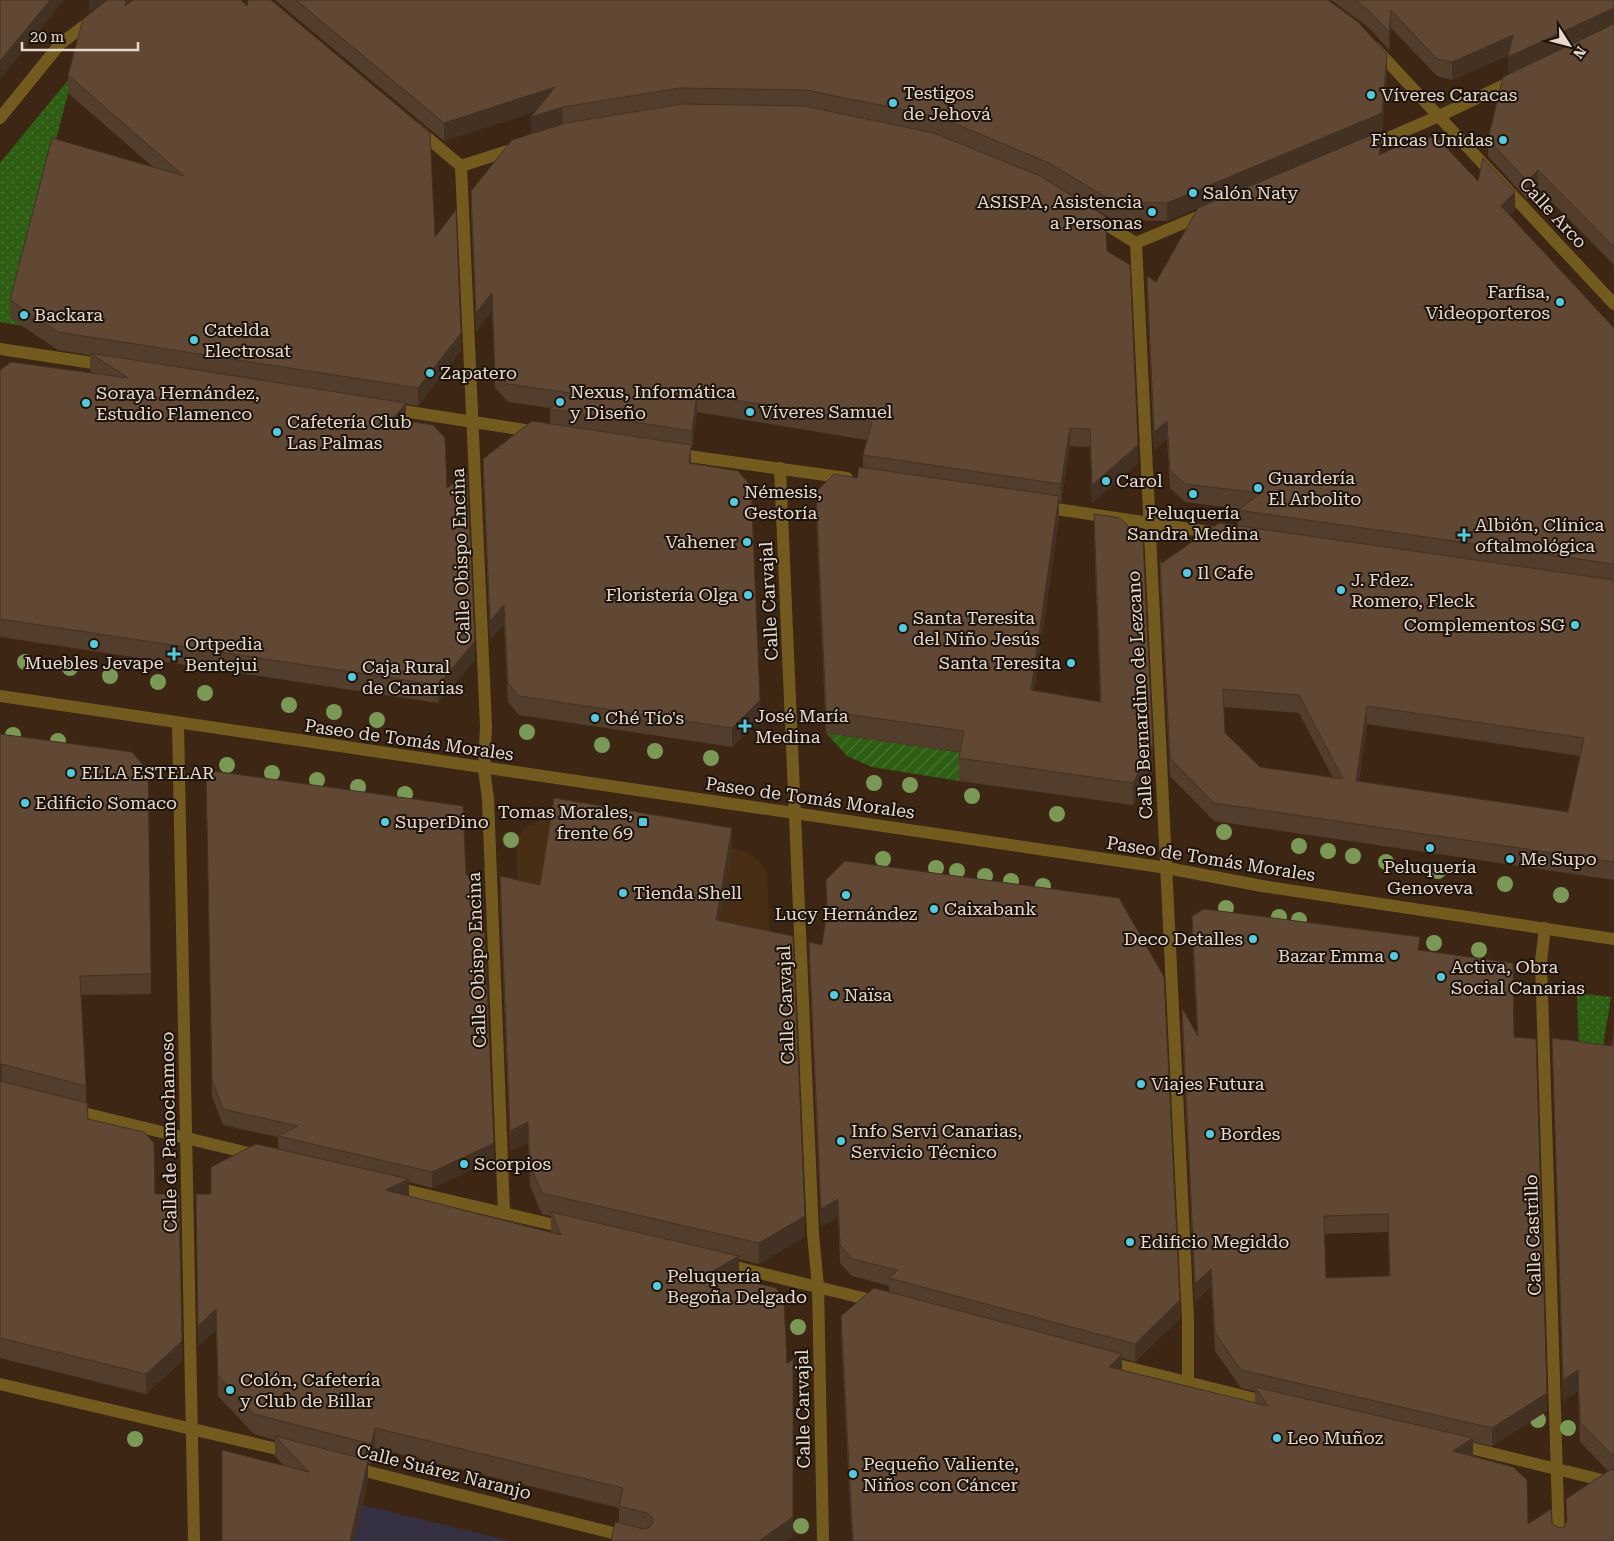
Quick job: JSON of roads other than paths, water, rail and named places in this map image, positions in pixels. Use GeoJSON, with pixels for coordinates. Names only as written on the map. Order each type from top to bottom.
{"type":"FeatureCollection","features":[{"type":"Feature","properties":{"kind":"street"},"geometry":{"type":"LineString","coordinates":[[0,118],[60,44],[118,0]]}},
{"type":"Feature","properties":{"kind":"street","name":"Calle Arco"},"geometry":{"type":"LineString","coordinates":[[1369,41],[1614,304]]}},
{"type":"Feature","properties":{"kind":"street"},"geometry":{"type":"LineString","coordinates":[[1356,151],[1439,116],[1526,74]]}},
{"type":"Feature","properties":{"kind":"street"},"geometry":{"type":"LineString","coordinates":[[408,122],[462,166],[527,145]]}},
{"type":"Feature","properties":{"kind":"street","name":"Calle Obispo Encina"},"geometry":{"type":"LineString","coordinates":[[462,166],[486,726],[484,769],[488,799],[504,1213]]}},
{"type":"Feature","properties":{"kind":"street"},"geometry":{"type":"LineString","coordinates":[[1078,208],[1136,243],[1219,209]]}},
{"type":"Feature","properties":{"kind":"street","name":"Calle Bernardino de Lezcano"},"geometry":{"type":"LineString","coordinates":[[1136,243],[1168,868],[1188,1320],[1188,1384]]}},
{"type":"Feature","properties":{"kind":"street"},"geometry":{"type":"LineString","coordinates":[[0,349],[118,367]]}},
{"type":"Feature","properties":{"kind":"street"},"geometry":{"type":"LineString","coordinates":[[374,407],[550,434]]}},
{"type":"Feature","properties":{"kind":"street"},"geometry":{"type":"LineString","coordinates":[[657,451],[858,480]]}},
{"type":"Feature","properties":{"kind":"street","name":"Calle Carvajal"},"geometry":{"type":"LineString","coordinates":[[780,468],[796,814],[812,1234],[818,1286],[823,1541]]}},
{"type":"Feature","properties":{"kind":"street"},"geometry":{"type":"LineString","coordinates":[[1033,505],[1233,535]]}},
{"type":"Feature","properties":{"kind":"street","name":"Paseo de Tomás Morales"},"geometry":{"type":"LineString","coordinates":[[0,696],[484,769],[1168,868],[1262,886],[1614,939]]}},
{"type":"Feature","properties":{"kind":"street","name":"Calle de Pamochamoso"},"geometry":{"type":"LineString","coordinates":[[178,723],[194,1541]]}},
{"type":"Feature","properties":{"kind":"street","name":"Calle Castrillo"},"geometry":{"type":"LineString","coordinates":[[1544,928],[1541,960],[1559,1541]]}},
{"type":"Feature","properties":{"kind":"street"},"geometry":{"type":"LineString","coordinates":[[57,1107],[186,1140],[265,1157]]}},
{"type":"Feature","properties":{"kind":"street"},"geometry":{"type":"LineString","coordinates":[[380,1184],[580,1231]]}},
{"type":"Feature","properties":{"kind":"street"},"geometry":{"type":"LineString","coordinates":[[712,1262],[887,1304]]}},
{"type":"Feature","properties":{"kind":"street"},"geometry":{"type":"LineString","coordinates":[[1094,1359],[1188,1384],[1286,1406]]}},
{"type":"Feature","properties":{"kind":"street"},"geometry":{"type":"LineString","coordinates":[[0,1384],[192,1427],[300,1454]]}},
{"type":"Feature","properties":{"kind":"street"},"geometry":{"type":"LineString","coordinates":[[1441,1441],[1614,1483]]}},
{"type":"Feature","properties":{"kind":"street","name":"Calle Suárez Naranjo"},"geometry":{"type":"LineString","coordinates":[[339,1464],[645,1541]]}},
{"type":"Feature","properties":{"kind":"place","name":"Víveres Caracas"},"geometry":{"type":"Point","coordinates":[1371,95]}},
{"type":"Feature","properties":{"kind":"place","name":"Testigos de Jehová"},"geometry":{"type":"Point","coordinates":[893,103]}},
{"type":"Feature","properties":{"kind":"place","name":"Fincas Unidas"},"geometry":{"type":"Point","coordinates":[1503,140]}},
{"type":"Feature","properties":{"kind":"place","name":"Salón Naty"},"geometry":{"type":"Point","coordinates":[1193,193]}},
{"type":"Feature","properties":{"kind":"place","name":"ASISPA, Asistencia a Personas"},"geometry":{"type":"Point","coordinates":[1152,212]}},
{"type":"Feature","properties":{"kind":"place","name":"Farfisa, Videoporteros"},"geometry":{"type":"Point","coordinates":[1560,302]}},
{"type":"Feature","properties":{"kind":"place","name":"Backara"},"geometry":{"type":"Point","coordinates":[24,315]}},
{"type":"Feature","properties":{"kind":"place","name":"Catelda Electrosat"},"geometry":{"type":"Point","coordinates":[194,340]}},
{"type":"Feature","properties":{"kind":"place","name":"Zapatero"},"geometry":{"type":"Point","coordinates":[430,373]}},
{"type":"Feature","properties":{"kind":"place","name":"Nexus, Informática y Diseño"},"geometry":{"type":"Point","coordinates":[560,402]}},
{"type":"Feature","properties":{"kind":"place","name":"Soraya Hernández, Estudio Flamenco"},"geometry":{"type":"Point","coordinates":[86,403]}},
{"type":"Feature","properties":{"kind":"place","name":"Víveres Samuel"},"geometry":{"type":"Point","coordinates":[750,412]}},
{"type":"Feature","properties":{"kind":"place","name":"Cafetería Club Las Palmas"},"geometry":{"type":"Point","coordinates":[277,432]}},
{"type":"Feature","properties":{"kind":"place","name":"Carol"},"geometry":{"type":"Point","coordinates":[1106,481]}},
{"type":"Feature","properties":{"kind":"place","name":"Guardería El Arbolito"},"geometry":{"type":"Point","coordinates":[1258,488]}},
{"type":"Feature","properties":{"kind":"place","name":"Peluquería Sandra Medina"},"geometry":{"type":"Point","coordinates":[1193,494]}},
{"type":"Feature","properties":{"kind":"place","name":"Némesis, Gestoría"},"geometry":{"type":"Point","coordinates":[734,502]}},
{"type":"Feature","properties":{"kind":"place","name":"Albión, Clínica oftalmológica"},"geometry":{"type":"Point","coordinates":[1464,535]}},
{"type":"Feature","properties":{"kind":"place","name":"Vahener"},"geometry":{"type":"Point","coordinates":[747,542]}},
{"type":"Feature","properties":{"kind":"place","name":"Il Cafe"},"geometry":{"type":"Point","coordinates":[1187,573]}},
{"type":"Feature","properties":{"kind":"place","name":"J. Fdez. Romero, Fleck"},"geometry":{"type":"Point","coordinates":[1341,590]}},
{"type":"Feature","properties":{"kind":"place","name":"Floristería Olga"},"geometry":{"type":"Point","coordinates":[748,595]}},
{"type":"Feature","properties":{"kind":"place","name":"Complementos SG"},"geometry":{"type":"Point","coordinates":[1575,625]}},
{"type":"Feature","properties":{"kind":"place","name":"Santa Teresita del Niño Jesús"},"geometry":{"type":"Point","coordinates":[903,628]}},
{"type":"Feature","properties":{"kind":"place","name":"Muebles Jevape"},"geometry":{"type":"Point","coordinates":[94,644]}},
{"type":"Feature","properties":{"kind":"place","name":"Ortpedia Bentejui"},"geometry":{"type":"Point","coordinates":[174,654]}},
{"type":"Feature","properties":{"kind":"place","name":"Santa Teresita"},"geometry":{"type":"Point","coordinates":[1071,663]}},
{"type":"Feature","properties":{"kind":"place","name":"Caja Rural de Canarias"},"geometry":{"type":"Point","coordinates":[352,677]}},
{"type":"Feature","properties":{"kind":"place","name":"Ché Tío's"},"geometry":{"type":"Point","coordinates":[595,718]}},
{"type":"Feature","properties":{"kind":"place","name":"José María Medina"},"geometry":{"type":"Point","coordinates":[745,726]}},
{"type":"Feature","properties":{"kind":"place","name":"ELLA ESTELAR"},"geometry":{"type":"Point","coordinates":[71,773]}},
{"type":"Feature","properties":{"kind":"place","name":"Edificio Somaco"},"geometry":{"type":"Point","coordinates":[25,803]}},
{"type":"Feature","properties":{"kind":"place","name":"SuperDino"},"geometry":{"type":"Point","coordinates":[385,822]}},
{"type":"Feature","properties":{"kind":"place","name":"Tomas Morales, frente 69"},"geometry":{"type":"Point","coordinates":[643,822]}},
{"type":"Feature","properties":{"kind":"place","name":"Peluquería Genoveva"},"geometry":{"type":"Point","coordinates":[1430,848]}},
{"type":"Feature","properties":{"kind":"place","name":"Me Supo"},"geometry":{"type":"Point","coordinates":[1510,859]}},
{"type":"Feature","properties":{"kind":"place","name":"Tienda Shell"},"geometry":{"type":"Point","coordinates":[623,893]}},
{"type":"Feature","properties":{"kind":"place","name":"Lucy Hernández"},"geometry":{"type":"Point","coordinates":[846,895]}},
{"type":"Feature","properties":{"kind":"place","name":"Caixabank"},"geometry":{"type":"Point","coordinates":[934,909]}},
{"type":"Feature","properties":{"kind":"place","name":"Deco Detalles"},"geometry":{"type":"Point","coordinates":[1253,939]}},
{"type":"Feature","properties":{"kind":"place","name":"Bazar Emma"},"geometry":{"type":"Point","coordinates":[1394,956]}},
{"type":"Feature","properties":{"kind":"place","name":"Activa, Obra Social Canarias"},"geometry":{"type":"Point","coordinates":[1441,977]}},
{"type":"Feature","properties":{"kind":"place","name":"Naïsa"},"geometry":{"type":"Point","coordinates":[834,995]}},
{"type":"Feature","properties":{"kind":"place","name":"Viajes Futura"},"geometry":{"type":"Point","coordinates":[1141,1084]}},
{"type":"Feature","properties":{"kind":"place","name":"Bordes"},"geometry":{"type":"Point","coordinates":[1210,1134]}},
{"type":"Feature","properties":{"kind":"place","name":"Info Servi Canarias, Servicio Técnico"},"geometry":{"type":"Point","coordinates":[841,1141]}},
{"type":"Feature","properties":{"kind":"place","name":"Scorpios"},"geometry":{"type":"Point","coordinates":[464,1164]}},
{"type":"Feature","properties":{"kind":"place","name":"Edificio Megiddo"},"geometry":{"type":"Point","coordinates":[1130,1242]}},
{"type":"Feature","properties":{"kind":"place","name":"Peluquería Begoña Delgado"},"geometry":{"type":"Point","coordinates":[657,1286]}},
{"type":"Feature","properties":{"kind":"place","name":"Colón, Cafetería y Club de Billar"},"geometry":{"type":"Point","coordinates":[230,1390]}},
{"type":"Feature","properties":{"kind":"place","name":"Leo Muñoz"},"geometry":{"type":"Point","coordinates":[1277,1438]}},
{"type":"Feature","properties":{"kind":"place","name":"Pequeño Valiente, Niños con Cáncer"},"geometry":{"type":"Point","coordinates":[853,1474]}}]}
